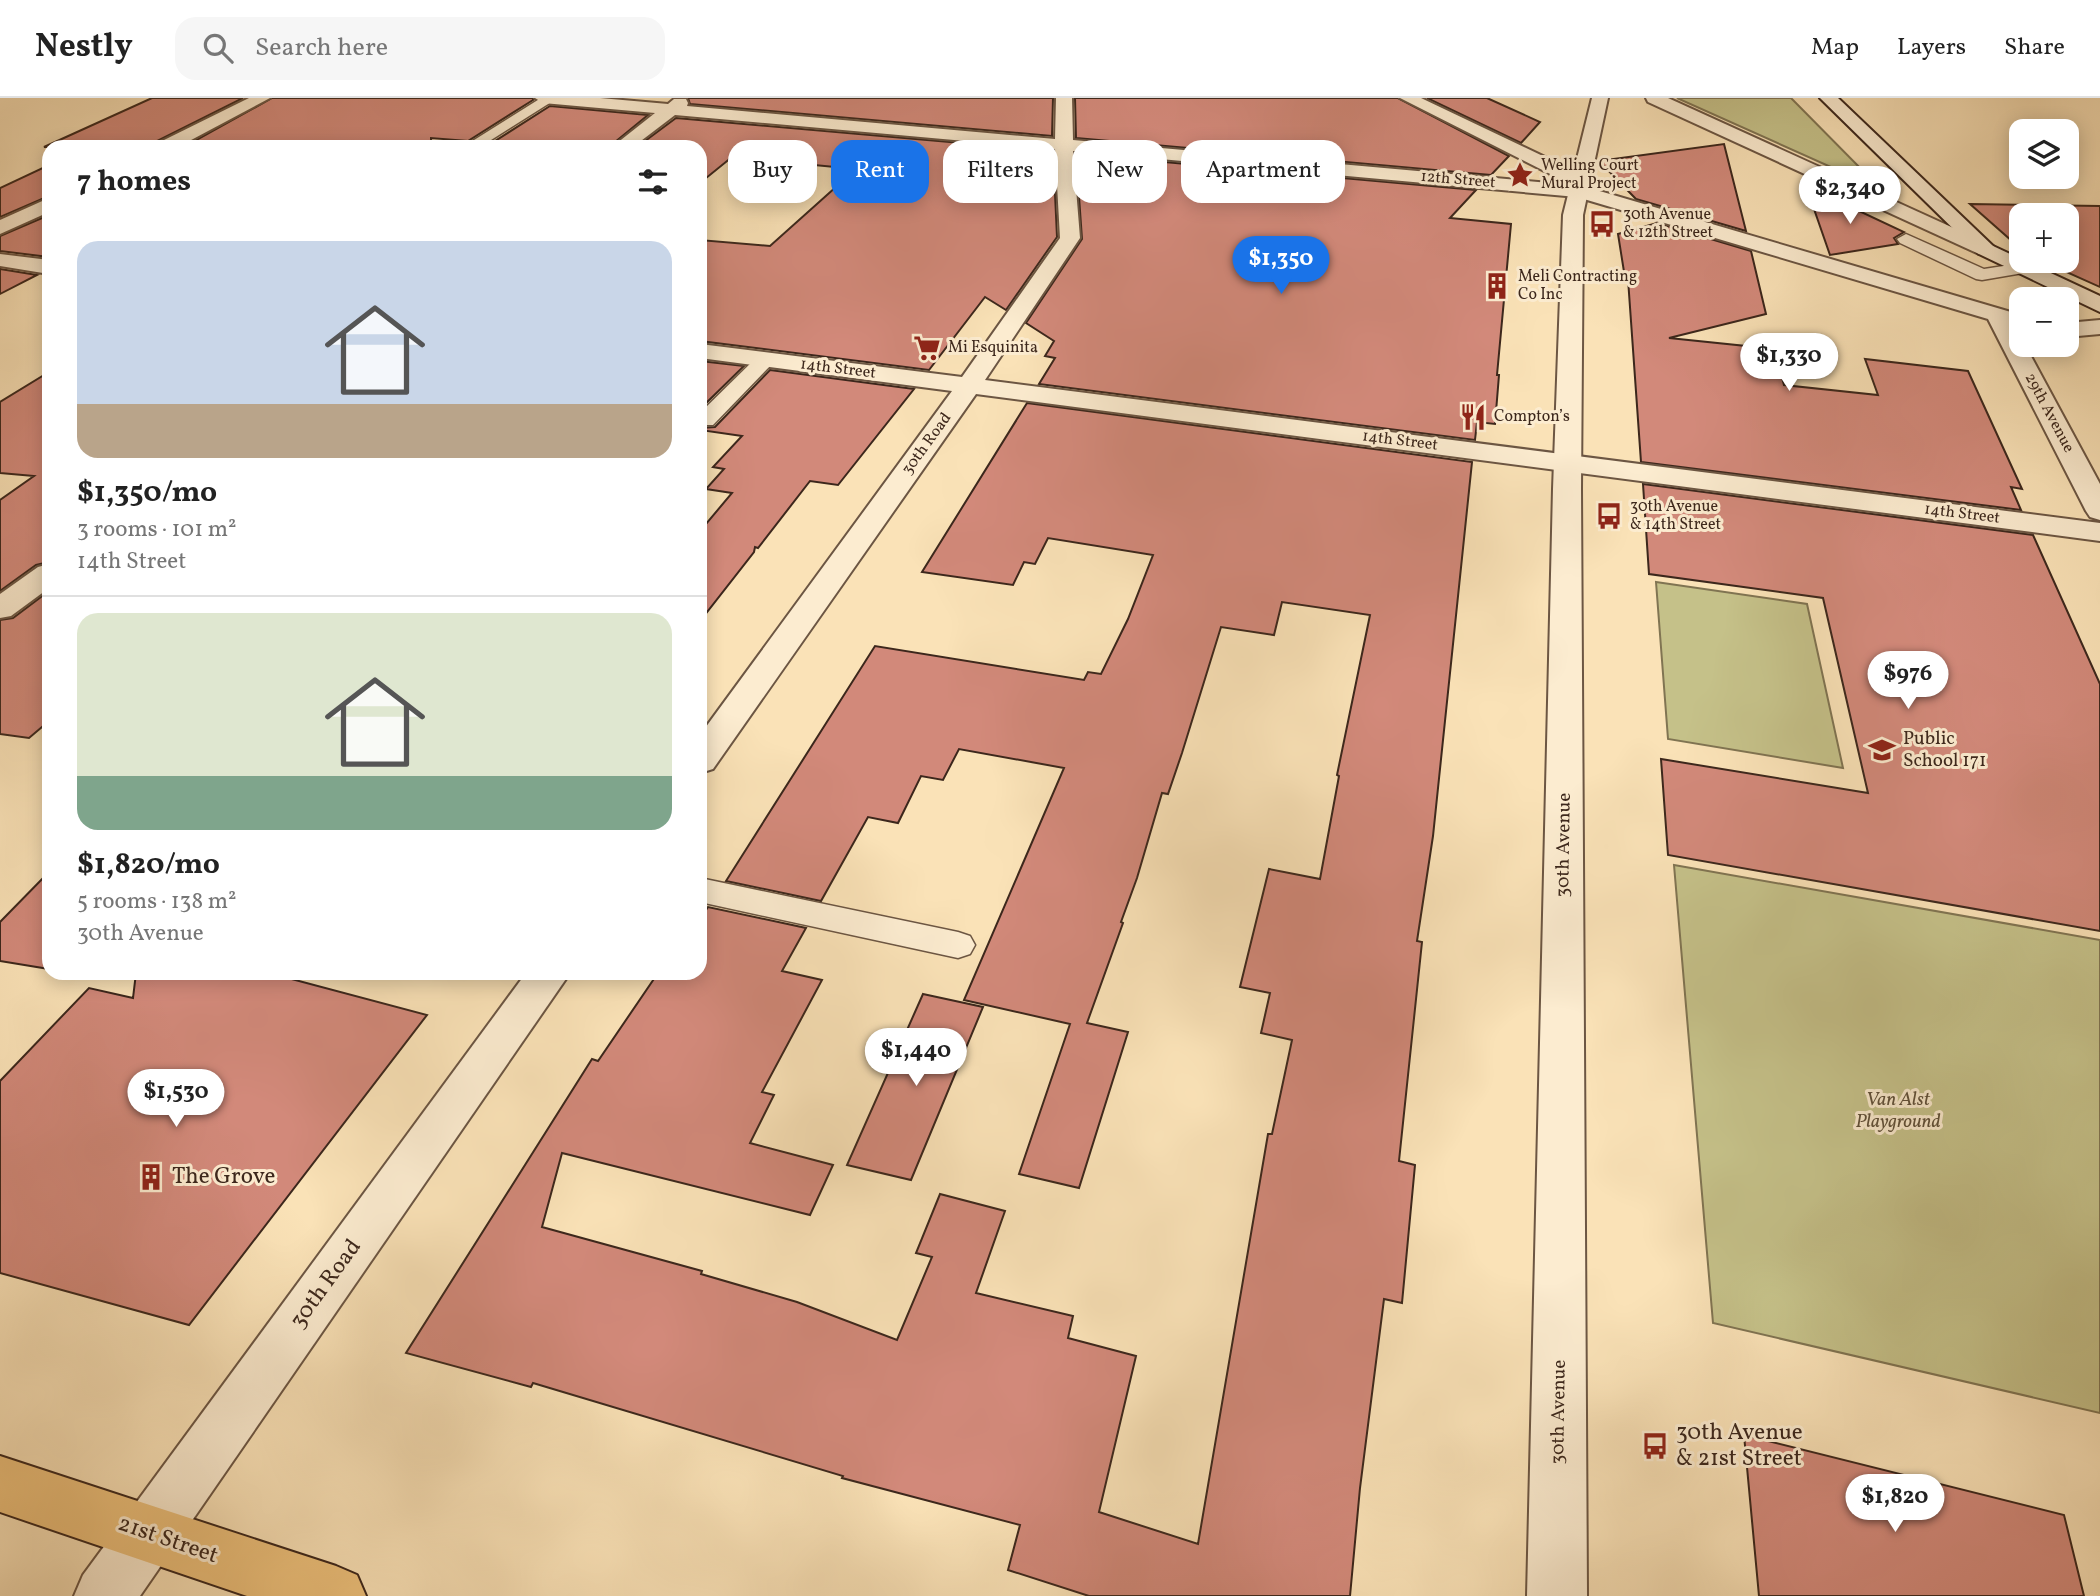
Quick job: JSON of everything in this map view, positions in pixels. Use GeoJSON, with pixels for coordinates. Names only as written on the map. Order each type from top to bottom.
{"type":"FeatureCollection","features":[{"type":"Feature","properties":{"kind":"main road","name":"21st Street"},"geometry":{"type":"LineString","coordinates":[[0,1484],[336,1596]]}},
{"type":"Feature","properties":{"kind":"street"},"geometry":{"type":"LineString","coordinates":[[178,140],[262,98]]}},
{"type":"Feature","properties":{"kind":"street","name":"12th Street"},"geometry":{"type":"LineString","coordinates":[[543,98],[1065,146],[1580,187],[2009,318]]}},
{"type":"Feature","properties":{"kind":"street"},"geometry":{"type":"LineString","coordinates":[[630,140],[687,98]]}},
{"type":"Feature","properties":{"kind":"street","name":"30th Road"},"geometry":{"type":"LineString","coordinates":[[707,751],[969,386],[1070,238],[1064,98]]}},
{"type":"Feature","properties":{"kind":"street"},"geometry":{"type":"LineString","coordinates":[[1408,98],[1580,187]]}},
{"type":"Feature","properties":{"kind":"street","name":"30th Avenue"},"geometry":{"type":"LineString","coordinates":[[1558,1596],[1568,463],[1573,215],[1600,98]]}},
{"type":"Feature","properties":{"kind":"street"},"geometry":{"type":"LineString","coordinates":[[1654,98],[2009,261]]}},
{"type":"Feature","properties":{"kind":"street"},"geometry":{"type":"LineString","coordinates":[[1828,98],[1986,250]]}},
{"type":"Feature","properties":{"kind":"street"},"geometry":{"type":"LineString","coordinates":[[1876,201],[1931,197]]}},
{"type":"Feature","properties":{"kind":"street"},"geometry":{"type":"LineString","coordinates":[[0,228],[42,207]]}},
{"type":"Feature","properties":{"kind":"street"},"geometry":{"type":"LineString","coordinates":[[0,260],[42,266]]}},
{"type":"Feature","properties":{"kind":"street"},"geometry":{"type":"LineString","coordinates":[[2033,273],[2100,305]]}},
{"type":"Feature","properties":{"kind":"street"},"geometry":{"type":"LineString","coordinates":[[2079,329],[2100,327]]}},
{"type":"Feature","properties":{"kind":"street","name":"14th Street"},"geometry":{"type":"LineString","coordinates":[[707,352],[2100,532]]}},
{"type":"Feature","properties":{"kind":"street","name":"29th Avenue"},"geometry":{"type":"LineString","coordinates":[[2027,357],[2100,511]]}},
{"type":"Feature","properties":{"kind":"street"},"geometry":{"type":"LineString","coordinates":[[0,609],[42,578]]}},
{"type":"Feature","properties":{"kind":"street","name":"30th Road"},"geometry":{"type":"LineString","coordinates":[[104,1596],[544,980]]}},
{"type":"Feature","properties":{"kind":"lane"},"geometry":{"type":"LineString","coordinates":[[482,140],[549,99]]}},
{"type":"Feature","properties":{"kind":"lane"},"geometry":{"type":"LineString","coordinates":[[1906,239],[1982,275],[2009,270]]}},
{"type":"Feature","properties":{"kind":"lane"},"geometry":{"type":"LineString","coordinates":[[707,418],[766,359]]}},
{"type":"Feature","properties":{"kind":"lane"},"geometry":{"type":"LineString","coordinates":[[707,891],[958,945]]}},
{"type":"Feature","properties":{"kind":"green space"},"geometry":{"type":"Polygon","coordinates":[[[1677,98],[1791,98],[1872,180],[1862,181],[1677,98]]]}},
{"type":"Feature","properties":{"kind":"green space"},"geometry":{"type":"Polygon","coordinates":[[[1656,582],[1807,604],[1843,768],[1668,739],[1656,582]]]}},
{"type":"Feature","properties":{"kind":"green space","name":"Van Alst Playground"},"geometry":{"type":"Polygon","coordinates":[[[1674,865],[2100,940],[2100,1413],[1713,1323],[1674,865]]]}},
{"type":"Feature","properties":{"kind":"building"},"geometry":{"type":"Polygon","coordinates":[[[152,98],[243,98],[159,140],[59,140],[152,98]]]}},
{"type":"Feature","properties":{"kind":"building"},"geometry":{"type":"Polygon","coordinates":[[[272,98],[533,98],[470,140],[197,140],[272,98]]]}},
{"type":"Feature","properties":{"kind":"building"},"geometry":{"type":"Polygon","coordinates":[[[688,98],[1053,98],[1052,136],[690,104],[688,98]]]}},
{"type":"Feature","properties":{"kind":"building"},"geometry":{"type":"Polygon","coordinates":[[[1075,98],[1398,98],[1509,156],[1491,175],[1345,162],[1345,140],[1181,140],[1181,147],[1167,146],[1167,140],[1076,138],[1075,98]]]}},
{"type":"Feature","properties":{"kind":"building"},"geometry":{"type":"Polygon","coordinates":[[[1427,98],[1487,98],[1540,122],[1521,143],[1427,98]]]}},
{"type":"Feature","properties":{"kind":"building"},"geometry":{"type":"Polygon","coordinates":[[[550,106],[648,115],[618,140],[497,140],[550,106]]]}},
{"type":"Feature","properties":{"kind":"building"},"geometry":{"type":"Polygon","coordinates":[[[676,118],[927,140],[831,140],[831,167],[817,165],[817,140],[728,140],[728,160],[707,177],[707,140],[646,140],[676,118]]]}},
{"type":"Feature","properties":{"kind":"building"},"geometry":{"type":"Polygon","coordinates":[[[929,140],[943,141],[943,203],[1055,203],[1057,237],[1006,310],[985,297],[929,370],[707,342],[707,241],[770,246],[831,191],[831,203],[929,203],[929,140]]]}},
{"type":"Feature","properties":{"kind":"building"},"geometry":{"type":"Polygon","coordinates":[[[1724,144],[1746,231],[1636,199],[1599,161],[1724,144]]]}},
{"type":"Feature","properties":{"kind":"building"},"geometry":{"type":"Polygon","coordinates":[[[1167,162],[1181,163],[1181,203],[1345,203],[1345,178],[1476,190],[1450,218],[1511,224],[1495,424],[1477,422],[1475,440],[1039,384],[1055,358],[1045,356],[1054,341],[1026,323],[1082,239],[1079,203],[1167,203],[1167,162]]]}},
{"type":"Feature","properties":{"kind":"building"},"geometry":{"type":"Polygon","coordinates":[[[42,168],[42,199],[0,217],[0,188],[42,168]]]}},
{"type":"Feature","properties":{"kind":"building"},"geometry":{"type":"Polygon","coordinates":[[[1806,186],[1904,232],[1894,238],[1898,244],[1830,255],[1806,186]]]}},
{"type":"Feature","properties":{"kind":"building"},"geometry":{"type":"Polygon","coordinates":[[[1970,204],[2009,205],[2009,238],[1970,204]]]}},
{"type":"Feature","properties":{"kind":"building"},"geometry":{"type":"Polygon","coordinates":[[[2079,206],[2100,206],[2100,287],[2069,273],[2079,273],[2079,206]]]}},
{"type":"Feature","properties":{"kind":"building"},"geometry":{"type":"Polygon","coordinates":[[[42,218],[42,256],[0,251],[0,236],[42,218]]]}},
{"type":"Feature","properties":{"kind":"building"},"geometry":{"type":"Polygon","coordinates":[[[1657,223],[1751,251],[1766,314],[1669,338],[1775,349],[1784,385],[1878,395],[1865,359],[1968,371],[2022,489],[2011,487],[2021,510],[1641,462],[1628,279],[1625,278],[1618,234],[1657,223]]]}},
{"type":"Feature","properties":{"kind":"building"},"geometry":{"type":"Polygon","coordinates":[[[0,269],[37,275],[0,294],[0,269]]]}},
{"type":"Feature","properties":{"kind":"building"},"geometry":{"type":"Polygon","coordinates":[[[707,362],[744,366],[707,402],[707,362]]]}},
{"type":"Feature","properties":{"kind":"building"},"geometry":{"type":"Polygon","coordinates":[[[770,370],[914,389],[838,485],[810,481],[758,548],[755,547],[754,552],[707,612],[707,523],[732,493],[707,488],[724,469],[713,467],[742,436],[707,431],[707,428],[715,427],[770,370]]]}},
{"type":"Feature","properties":{"kind":"building"},"geometry":{"type":"Polygon","coordinates":[[[42,376],[42,564],[36,565],[0,591],[0,500],[34,476],[0,473],[0,402],[42,376]]]}},
{"type":"Feature","properties":{"kind":"building"},"geometry":{"type":"Polygon","coordinates":[[[1027,403],[1472,462],[1433,836],[1417,941],[1422,942],[1399,1161],[1415,1165],[1402,1303],[1384,1299],[1360,1488],[1350,1596],[1089,1596],[1008,1570],[1020,1525],[842,1478],[843,1476],[533,1383],[531,1387],[406,1353],[592,1059],[598,1061],[653,980],[707,980],[708,907],[806,928],[782,971],[822,980],[762,1092],[774,1095],[750,1143],[833,1165],[810,1215],[562,1153],[542,1227],[702,1271],[701,1274],[797,1302],[897,1340],[932,1257],[916,1253],[940,1194],[1005,1211],[976,1293],[1073,1316],[1068,1338],[1136,1356],[1099,1512],[1198,1544],[1268,1134],[1272,1134],[1292,1040],[1261,1033],[1270,993],[1240,987],[1269,869],[1320,879],[1339,776],[1337,775],[1370,615],[1282,602],[1274,635],[1221,627],[1182,753],[1168,794],[1162,793],[1121,922],[1123,923],[1087,1023],[1128,1032],[1079,1188],[1019,1174],[1070,1024],[964,1000],[1064,768],[959,749],[943,780],[921,776],[898,823],[868,817],[821,901],[726,881],[875,646],[1084,680],[1088,672],[1101,674],[1128,619],[1153,555],[1048,538],[1035,564],[1024,562],[1013,585],[922,572],[1027,403]]]}},
{"type":"Feature","properties":{"kind":"building"},"geometry":{"type":"Polygon","coordinates":[[[1643,484],[2033,535],[2100,684],[2100,931],[1668,855],[1661,759],[1868,793],[1823,598],[1649,574],[1643,484]]]}},
{"type":"Feature","properties":{"kind":"building"},"geometry":{"type":"Polygon","coordinates":[[[42,596],[42,727],[29,738],[0,734],[0,620],[13,618],[42,596]]]}},
{"type":"Feature","properties":{"kind":"building"},"geometry":{"type":"Polygon","coordinates":[[[42,879],[42,968],[0,961],[0,922],[42,879]]]}},
{"type":"Feature","properties":{"kind":"building","name":"The Grove"},"geometry":{"type":"Polygon","coordinates":[[[135,980],[295,980],[427,1015],[189,1325],[0,1273],[0,1081],[89,988],[133,998],[135,980]]]}},
{"type":"Feature","properties":{"kind":"building"},"geometry":{"type":"Polygon","coordinates":[[[923,994],[983,1007],[911,1180],[847,1165],[923,994]]]}},
{"type":"Feature","properties":{"kind":"building"},"geometry":{"type":"Polygon","coordinates":[[[1744,1435],[2064,1515],[2084,1596],[1759,1596],[1744,1435]]]}},
{"type":"Feature","properties":{"kind":"place","name":"Welling Court Mural Project"},"geometry":{"type":"Point","coordinates":[1520,175]}},
{"type":"Feature","properties":{"kind":"place","name":"30th Avenue & 12th Street"},"geometry":{"type":"Point","coordinates":[1602,224]}},
{"type":"Feature","properties":{"kind":"place","name":"Meli Contracting Co Inc"},"geometry":{"type":"Point","coordinates":[1497,286]}},
{"type":"Feature","properties":{"kind":"place","name":"Mi Esquinita"},"geometry":{"type":"Point","coordinates":[927,348]}},
{"type":"Feature","properties":{"kind":"place","name":"Compton’s"},"geometry":{"type":"Point","coordinates":[1473,417]}},
{"type":"Feature","properties":{"kind":"place","name":"30th Avenue & 14th Street"},"geometry":{"type":"Point","coordinates":[1609,516]}},
{"type":"Feature","properties":{"kind":"place","name":"Public School 171"},"geometry":{"type":"Point","coordinates":[1882,750]}},
{"type":"Feature","properties":{"kind":"place","name":"The Grove"},"geometry":{"type":"Point","coordinates":[151,1177]}},
{"type":"Feature","properties":{"kind":"place","name":"30th Avenue & 21st Street"},"geometry":{"type":"Point","coordinates":[1655,1446]}}]}
